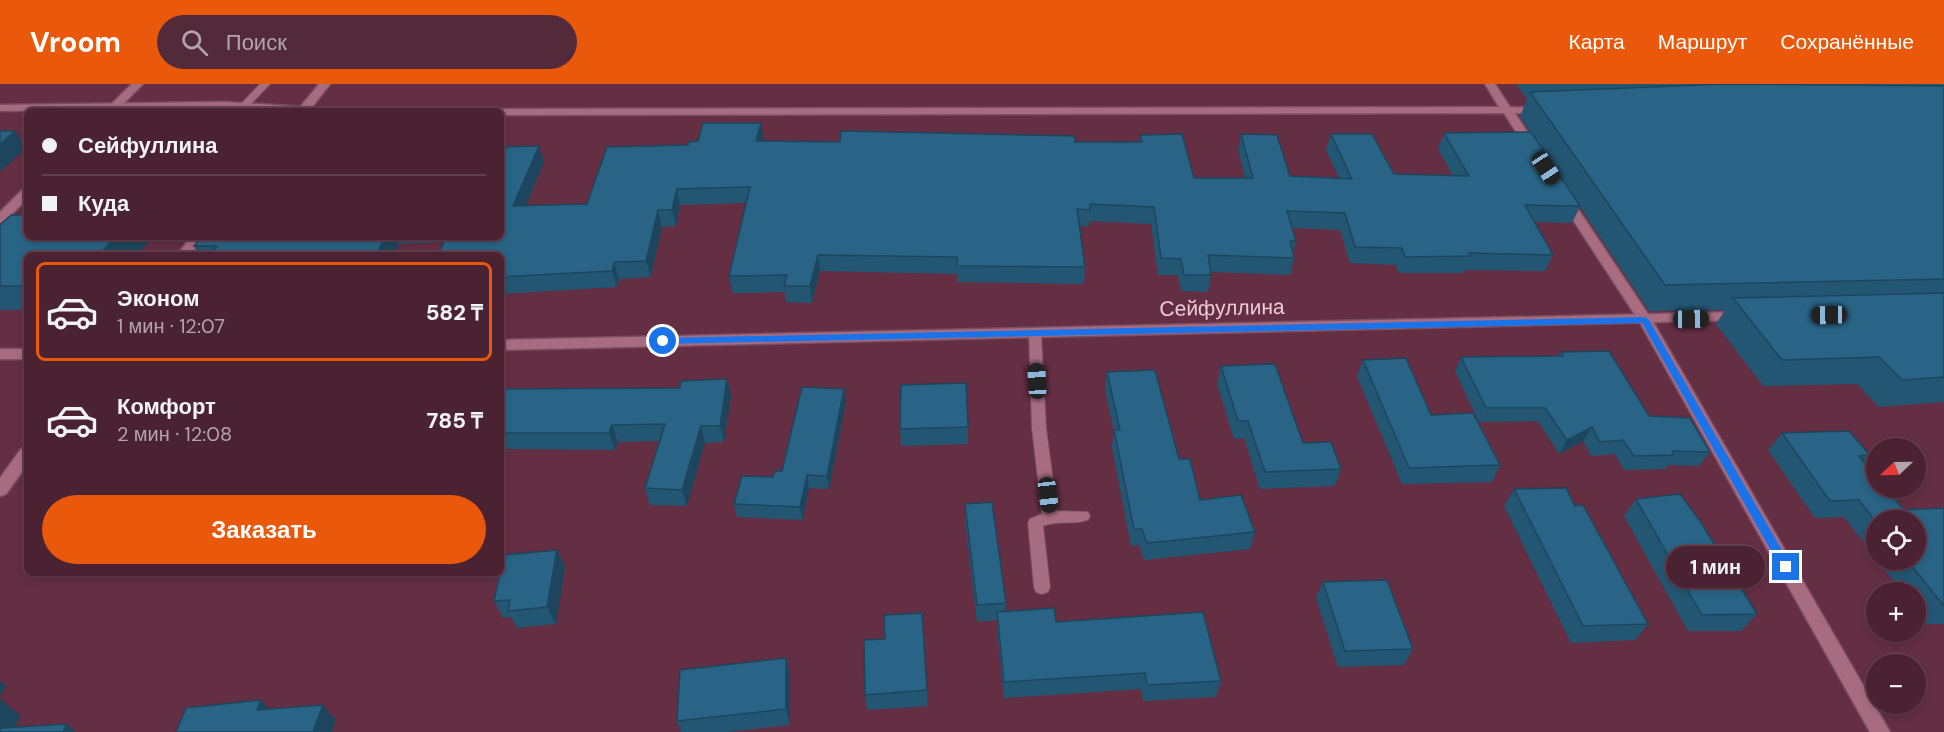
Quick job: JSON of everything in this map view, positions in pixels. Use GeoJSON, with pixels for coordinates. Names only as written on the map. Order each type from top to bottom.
{"type":"FeatureCollection","features":[{"type":"Feature","properties":{"kind":"street"},"geometry":{"type":"LineString","coordinates":[[113,108],[138,84]]}},
{"type":"Feature","properties":{"kind":"street"},"geometry":{"type":"LineString","coordinates":[[306,108],[325,84]]}},
{"type":"Feature","properties":{"kind":"street"},"geometry":{"type":"LineString","coordinates":[[1490,84],[1541,161]]}},
{"type":"Feature","properties":{"kind":"street"},"geometry":{"type":"LineString","coordinates":[[165,108],[245,105],[280,108]]}},
{"type":"Feature","properties":{"kind":"street"},"geometry":{"type":"LineString","coordinates":[[0,108],[24,108]]}},
{"type":"Feature","properties":{"kind":"street"},"geometry":{"type":"LineString","coordinates":[[504,112],[1509,112],[1553,109]]}},
{"type":"Feature","properties":{"kind":"street"},"geometry":{"type":"LineString","coordinates":[[1561,191],[1645,320],[1880,732]]}},
{"type":"Feature","properties":{"kind":"street"},"geometry":{"type":"LineString","coordinates":[[0,219],[24,195]]}},
{"type":"Feature","properties":{"kind":"street"},"geometry":{"type":"LineString","coordinates":[[186,252],[196,240]]}},
{"type":"Feature","properties":{"kind":"street","name":"Сейфуллина"},"geometry":{"type":"LineString","coordinates":[[504,345],[1753,317]]}},
{"type":"Feature","properties":{"kind":"street"},"geometry":{"type":"LineString","coordinates":[[0,354],[24,354]]}},
{"type":"Feature","properties":{"kind":"street"},"geometry":{"type":"LineString","coordinates":[[0,490],[24,457]]}},
{"type":"Feature","properties":{"kind":"lane"},"geometry":{"type":"LineString","coordinates":[[245,105],[265,84]]}},
{"type":"Feature","properties":{"kind":"lane"},"geometry":{"type":"LineString","coordinates":[[1035,333],[1040,428],[1050,517]]}},
{"type":"Feature","properties":{"kind":"lane"},"geometry":{"type":"LineString","coordinates":[[1042,587],[1035,523],[1050,517],[1083,516]]}},
{"type":"Feature","properties":{"kind":"building"},"geometry":{"type":"Polygon","coordinates":[[[1724,84],[1944,86],[1944,279],[1665,285],[1530,92],[1724,84]]]}},
{"type":"Feature","properties":{"kind":"building"},"geometry":{"type":"Polygon","coordinates":[[[703,123],[761,123],[756,141],[840,142],[841,131],[1074,136],[1075,142],[1142,142],[1140,135],[1182,134],[1194,178],[1253,178],[1241,134],[1277,135],[1290,176],[1352,179],[1331,134],[1372,134],[1394,174],[1469,176],[1444,133],[1531,132],[1580,206],[1525,205],[1553,255],[1469,253],[1471,256],[1405,257],[1402,248],[1355,247],[1345,213],[1287,211],[1296,241],[1290,241],[1294,258],[1208,255],[1211,275],[1184,275],[1181,259],[1161,258],[1154,207],[1090,204],[1090,210],[1077,209],[1085,267],[957,266],[957,257],[818,255],[810,286],[784,286],[787,275],[729,276],[750,187],[677,189],[672,210],[658,210],[646,261],[614,262],[612,271],[504,277],[504,252],[439,252],[445,240],[504,240],[504,147],[539,146],[513,206],[587,204],[607,147],[688,145],[689,142],[698,141],[703,123]]]}},
{"type":"Feature","properties":{"kind":"building"},"geometry":{"type":"Polygon","coordinates":[[[0,131],[15,131],[0,144],[0,131]]]}},
{"type":"Feature","properties":{"kind":"building"},"geometry":{"type":"Polygon","coordinates":[[[11,215],[24,215],[24,240],[112,240],[102,252],[24,252],[24,286],[0,286],[0,225],[11,215]]]}},
{"type":"Feature","properties":{"kind":"building"},"geometry":{"type":"Polygon","coordinates":[[[199,240],[384,240],[378,252],[212,252],[217,246],[194,246],[199,240]]]}},
{"type":"Feature","properties":{"kind":"building"},"geometry":{"type":"Polygon","coordinates":[[[1944,293],[1944,377],[1902,380],[1879,357],[1782,360],[1733,298],[1944,293]]]}},
{"type":"Feature","properties":{"kind":"building"},"geometry":{"type":"Polygon","coordinates":[[[1609,351],[1649,416],[1690,418],[1710,452],[1672,451],[1674,455],[1634,456],[1623,440],[1600,442],[1592,427],[1567,440],[1545,408],[1486,408],[1461,357],[1563,356],[1561,352],[1609,351]]]}},
{"type":"Feature","properties":{"kind":"building"},"geometry":{"type":"Polygon","coordinates":[[[1406,358],[1431,415],[1473,413],[1500,465],[1409,468],[1363,360],[1406,358]]]}},
{"type":"Feature","properties":{"kind":"building"},"geometry":{"type":"Polygon","coordinates":[[[1275,364],[1303,443],[1331,442],[1341,469],[1265,472],[1248,421],[1238,421],[1221,366],[1275,364]]]}},
{"type":"Feature","properties":{"kind":"building"},"geometry":{"type":"Polygon","coordinates":[[[1155,370],[1179,459],[1190,459],[1200,500],[1241,495],[1255,532],[1147,543],[1142,529],[1134,529],[1114,430],[1120,430],[1107,372],[1155,370]]]}},
{"type":"Feature","properties":{"kind":"building"},"geometry":{"type":"Polygon","coordinates":[[[727,379],[720,426],[701,426],[682,490],[645,488],[665,424],[612,425],[609,433],[504,433],[504,389],[680,388],[681,381],[727,379]]]}},
{"type":"Feature","properties":{"kind":"building"},"geometry":{"type":"Polygon","coordinates":[[[966,383],[968,427],[900,429],[901,385],[966,383]]]}},
{"type":"Feature","properties":{"kind":"building"},"geometry":{"type":"Polygon","coordinates":[[[802,387],[844,389],[827,476],[807,475],[800,507],[734,504],[742,476],[773,477],[775,471],[782,471],[802,387]]]}},
{"type":"Feature","properties":{"kind":"building"},"geometry":{"type":"Polygon","coordinates":[[[1849,431],[1866,450],[1866,455],[1859,456],[1866,465],[1866,498],[1894,498],[1904,510],[1867,510],[1859,500],[1830,501],[1782,433],[1849,431]]]}},
{"type":"Feature","properties":{"kind":"building"},"geometry":{"type":"Polygon","coordinates":[[[1566,488],[1575,506],[1583,505],[1648,624],[1583,626],[1514,489],[1566,488]]]}},
{"type":"Feature","properties":{"kind":"building"},"geometry":{"type":"Polygon","coordinates":[[[1680,494],[1700,521],[1757,614],[1702,615],[1636,499],[1680,494]]]}},
{"type":"Feature","properties":{"kind":"building"},"geometry":{"type":"Polygon","coordinates":[[[992,502],[1006,603],[977,605],[965,504],[992,502]]]}},
{"type":"Feature","properties":{"kind":"building"},"geometry":{"type":"Polygon","coordinates":[[[1944,508],[1944,606],[1915,570],[1926,570],[1926,510],[1904,510],[1944,508]]]}},
{"type":"Feature","properties":{"kind":"building"},"geometry":{"type":"Polygon","coordinates":[[[557,550],[547,607],[508,611],[510,600],[494,601],[499,576],[504,576],[504,555],[557,550]]]}},
{"type":"Feature","properties":{"kind":"building"},"geometry":{"type":"Polygon","coordinates":[[[1387,580],[1413,649],[1345,651],[1323,582],[1387,580]]]}},
{"type":"Feature","properties":{"kind":"building"},"geometry":{"type":"Polygon","coordinates":[[[1054,608],[1056,622],[1203,612],[1221,681],[1147,685],[1145,673],[1004,682],[997,612],[1054,608]]]}},
{"type":"Feature","properties":{"kind":"building"},"geometry":{"type":"Polygon","coordinates":[[[922,613],[927,690],[865,695],[864,640],[885,639],[884,615],[922,613]]]}},
{"type":"Feature","properties":{"kind":"building"},"geometry":{"type":"Polygon","coordinates":[[[786,658],[786,709],[677,721],[680,670],[786,658]]]}},
{"type":"Feature","properties":{"kind":"building"},"geometry":{"type":"Polygon","coordinates":[[[261,700],[257,710],[323,705],[313,732],[176,732],[186,708],[261,700]]]}},
{"type":"Feature","properties":{"kind":"building"},"geometry":{"type":"Polygon","coordinates":[[[67,724],[63,732],[0,732],[0,728],[67,724]]]}},
{"type":"Feature","properties":{"kind":"route"},"geometry":{"type":"LineString","coordinates":[[663,341],[1645,320],[1786,567]]}}]}
